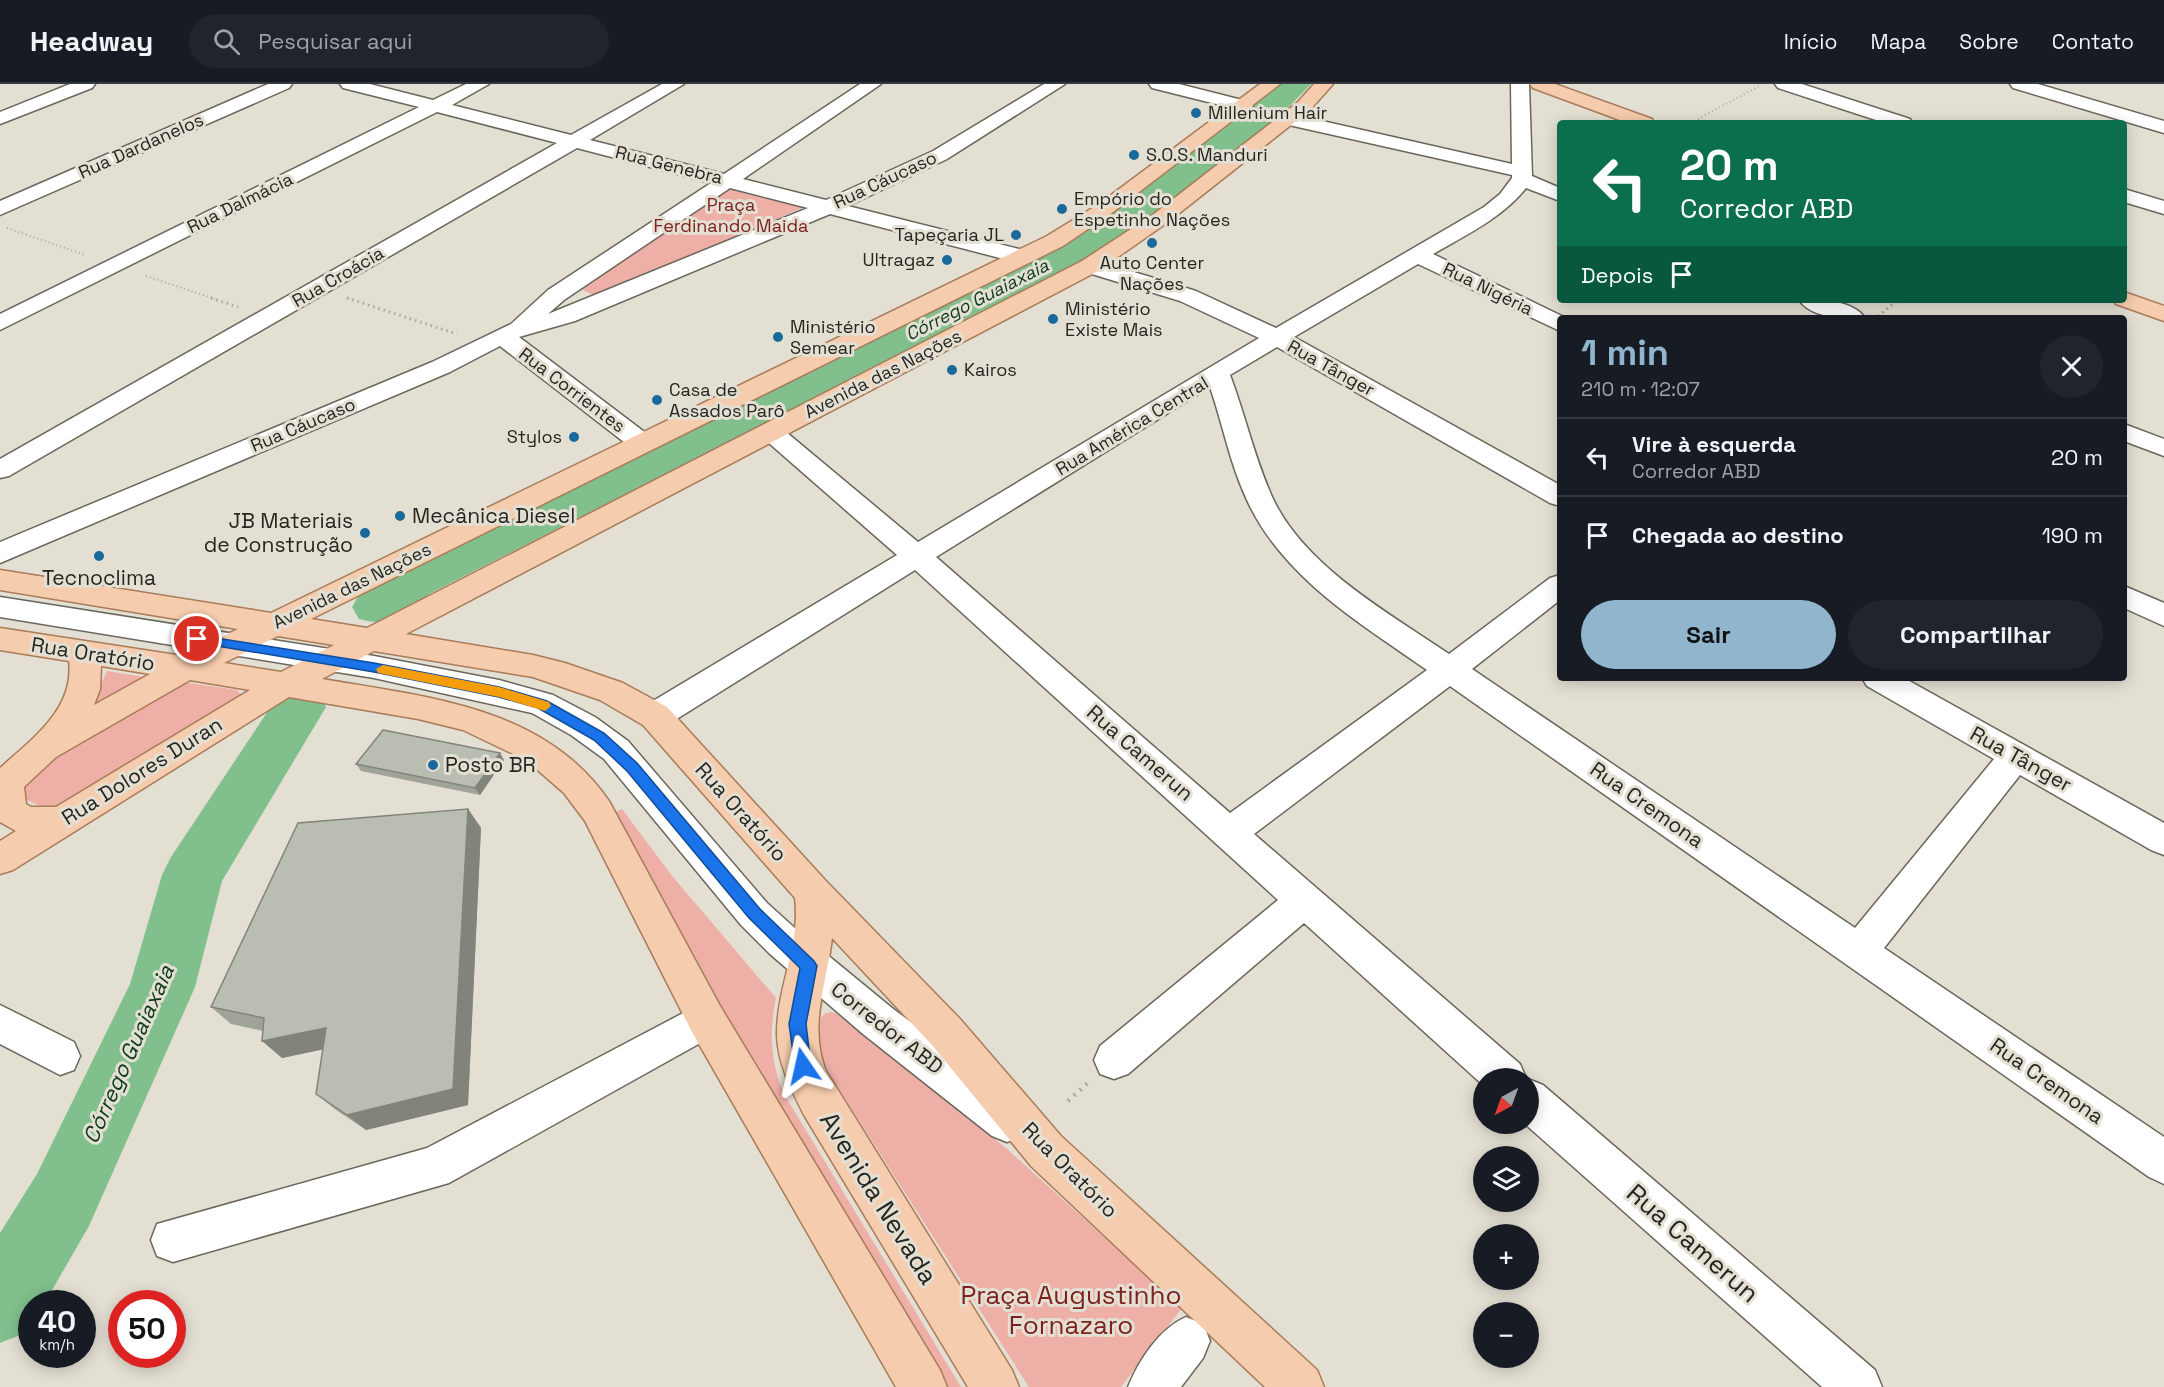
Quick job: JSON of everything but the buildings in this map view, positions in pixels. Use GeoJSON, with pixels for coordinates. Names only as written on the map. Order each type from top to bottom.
{"type":"FeatureCollection","features":[{"type":"Feature","properties":{"kind":"main road","name":"Avenida das Nações"},"geometry":{"type":"LineString","coordinates":[[186,669],[1068,234],[1271,84]]}},
{"type":"Feature","properties":{"kind":"main road","name":"Avenida das Nações"},"geometry":{"type":"LineString","coordinates":[[285,684],[1090,266],[1161,218],[1287,119],[1324,84]]}},
{"type":"Feature","properties":{"kind":"main road"},"geometry":{"type":"LineString","coordinates":[[1539,84],[1637,120]]}},
{"type":"Feature","properties":{"kind":"main road"},"geometry":{"type":"LineString","coordinates":[[2127,300],[2164,314]]}},
{"type":"Feature","properties":{"kind":"main road","name":"Rua Oratório"},"geometry":{"type":"LineString","coordinates":[[0,580],[368,639],[561,673],[606,688],[655,716],[813,892],[946,1032],[1046,1151],[1300,1387]]}},
{"type":"Feature","properties":{"kind":"main road","name":"Rua Oratório"},"geometry":{"type":"LineString","coordinates":[[0,639],[285,684],[471,720],[518,740],[553,762],[586,792],[706,1019]]}},
{"type":"Feature","properties":{"kind":"main road"},"geometry":{"type":"LineString","coordinates":[[61,821],[39,823],[13,818],[4,808],[3,786],[44,748],[73,713],[87,682],[84,653]]}},
{"type":"Feature","properties":{"kind":"main road"},"geometry":{"type":"LineString","coordinates":[[44,748],[186,669]]}},
{"type":"Feature","properties":{"kind":"main road","name":"Rua Dolores Duran"},"geometry":{"type":"LineString","coordinates":[[0,859],[285,684]]}},
{"type":"Feature","properties":{"kind":"main road","name":"Avenida Nevada"},"geometry":{"type":"LineString","coordinates":[[813,892],[817,912],[816,931],[797,1036],[809,1083],[995,1387]]}},
{"type":"Feature","properties":{"kind":"main road"},"geometry":{"type":"LineString","coordinates":[[706,1019],[922,1387]]}},
{"type":"Feature","properties":{"kind":"street"},"geometry":{"type":"LineString","coordinates":[[0,118],[86,84]]}},
{"type":"Feature","properties":{"kind":"street","name":"Rua Dardanelos"},"geometry":{"type":"LineString","coordinates":[[0,209],[283,84]]}},
{"type":"Feature","properties":{"kind":"street","name":"Rua Genebra"},"geometry":{"type":"LineString","coordinates":[[349,84],[1023,257]]}},
{"type":"Feature","properties":{"kind":"street","name":"Rua Dalmácia"},"geometry":{"type":"LineString","coordinates":[[0,323],[480,84]]}},
{"type":"Feature","properties":{"kind":"street","name":"Rua Croácia"},"geometry":{"type":"LineString","coordinates":[[0,470],[675,84]]}},
{"type":"Feature","properties":{"kind":"street","name":"Rua Corrientes"},"geometry":{"type":"LineString","coordinates":[[642,443],[503,337],[556,295],[872,84]]}},
{"type":"Feature","properties":{"kind":"street","name":"Rua Cáucaso"},"geometry":{"type":"LineString","coordinates":[[0,553],[441,367],[503,337],[549,322],[831,206],[940,155],[1056,84]]}},
{"type":"Feature","properties":{"kind":"street"},"geometry":{"type":"LineString","coordinates":[[1158,84],[1244,106]]}},
{"type":"Feature","properties":{"kind":"street"},"geometry":{"type":"LineString","coordinates":[[1520,84],[1522,176]]}},
{"type":"Feature","properties":{"kind":"street"},"geometry":{"type":"LineString","coordinates":[[1784,84],[1894,120]]}},
{"type":"Feature","properties":{"kind":"street"},"geometry":{"type":"LineString","coordinates":[[2019,84],[2164,127]]}},
{"type":"Feature","properties":{"kind":"street"},"geometry":{"type":"LineString","coordinates":[[1287,119],[1522,176],[1557,194]]}},
{"type":"Feature","properties":{"kind":"street","name":"Rua América Central"},"geometry":{"type":"LineString","coordinates":[[655,716],[1178,396],[1218,375],[1276,337],[1491,211],[1507,198],[1522,176]]}},
{"type":"Feature","properties":{"kind":"street"},"geometry":{"type":"LineString","coordinates":[[2127,196],[2164,208]]}},
{"type":"Feature","properties":{"kind":"street","name":"Rua Nigéria"},"geometry":{"type":"LineString","coordinates":[[1415,254],[1557,323]]}},
{"type":"Feature","properties":{"kind":"street","name":"Rua Tânger"},"geometry":{"type":"LineString","coordinates":[[1090,266],[1188,296],[1276,337],[1557,495]]}},
{"type":"Feature","properties":{"kind":"street","name":"Rua Cáucaso"},"geometry":{"type":"LineString","coordinates":[[556,295],[580,301],[605,299]]}},
{"type":"Feature","properties":{"kind":"street"},"geometry":{"type":"LineString","coordinates":[[1817,303],[1846,315]]}},
{"type":"Feature","properties":{"kind":"street","name":"Rua Cremona"},"geometry":{"type":"LineString","coordinates":[[1218,375],[1233,413],[1261,502],[1286,540],[1304,561],[1354,604],[2164,1162]]}},
{"type":"Feature","properties":{"kind":"street","name":"Rua Camerun"},"geometry":{"type":"LineString","coordinates":[[771,432],[1230,832],[1304,901],[1494,1068]]}},
{"type":"Feature","properties":{"kind":"street"},"geometry":{"type":"LineString","coordinates":[[2127,433],[2164,448]]}},
{"type":"Feature","properties":{"kind":"street"},"geometry":{"type":"LineString","coordinates":[[1230,832],[1450,670],[1557,587]]}},
{"type":"Feature","properties":{"kind":"street"},"geometry":{"type":"LineString","coordinates":[[2127,597],[2164,615]]}},
{"type":"Feature","properties":{"kind":"street","name":"Corredor ABD"},"geometry":{"type":"LineString","coordinates":[[0,607],[328,660],[523,698],[563,714],[616,750],[754,914],[809,966],[1046,1151]]}},
{"type":"Feature","properties":{"kind":"street","name":"Rua Tânger"},"geometry":{"type":"LineString","coordinates":[[1897,682],[2016,756],[2164,840]]}},
{"type":"Feature","properties":{"kind":"street"},"geometry":{"type":"LineString","coordinates":[[1859,951],[2016,756]]}},
{"type":"Feature","properties":{"kind":"street"},"geometry":{"type":"LineString","coordinates":[[1114,1060],[1304,901]]}},
{"type":"Feature","properties":{"kind":"street"},"geometry":{"type":"LineString","coordinates":[[173,1240],[434,1167],[706,1019]]}},
{"type":"Feature","properties":{"kind":"street"},"geometry":{"type":"LineString","coordinates":[[0,1023],[60,1056]]}},
{"type":"Feature","properties":{"kind":"street","name":"Rua Camerun"},"geometry":{"type":"LineString","coordinates":[[1539,1109],[1858,1387]]}},
{"type":"Feature","properties":{"kind":"street"},"geometry":{"type":"LineString","coordinates":[[1152,1387],[1186,1341]]}},
{"type":"Feature","properties":{"kind":"path"},"geometry":{"type":"LineString","coordinates":[[1697,120],[1763,84]]}},
{"type":"Feature","properties":{"kind":"path"},"geometry":{"type":"LineString","coordinates":[[318,288],[503,337]]}},
{"type":"Feature","properties":{"kind":"path"},"geometry":{"type":"LineString","coordinates":[[1879,315],[1894,303]]}},
{"type":"Feature","properties":{"kind":"green space","name":"Praça Ferdinando Maida"},"geometry":{"type":"Polygon","coordinates":[[[728,189],[740,189],[804,207],[601,294],[593,295],[583,290],[582,287],[728,189]]]}},
{"type":"Feature","properties":{"kind":"green space"},"geometry":{"type":"Polygon","coordinates":[[[107,671],[150,678],[88,712],[107,671]]]}},
{"type":"Feature","properties":{"kind":"green space"},"geometry":{"type":"Polygon","coordinates":[[[190,683],[237,690],[242,696],[67,804],[43,808],[27,800],[24,784],[37,767],[180,684],[190,683]]]}},
{"type":"Feature","properties":{"kind":"green space"},"geometry":{"type":"Polygon","coordinates":[[[622,809],[673,877],[776,998],[772,1022],[773,1058],[784,1094],[961,1387],[948,1387],[750,1058],[616,812],[622,809]]]}},
{"type":"Feature","properties":{"kind":"green space","name":"Praça Augustinho Fornazaro"},"geometry":{"type":"Polygon","coordinates":[[[836,1013],[1006,1148],[1182,1308],[1121,1387],[1029,1387],[835,1083],[817,1039],[819,1022],[824,1014],[836,1013]]]}},
{"type":"Feature","properties":{"kind":"waterway","name":"Córrego Guaiaxaia"},"geometry":{"type":"LineString","coordinates":[[377,607],[414,581],[1070,253],[1144,206],[1273,106],[1296,84]]}},
{"type":"Feature","properties":{"kind":"waterway","name":"Córrego Guaiaxaia"},"geometry":{"type":"LineString","coordinates":[[0,1304],[63,1200],[162,987],[193,875],[299,707]]}},
{"type":"Feature","properties":{"kind":"slow traffic"},"geometry":{"type":"LineString","coordinates":[[383,669],[499,692],[545,706]]}},
{"type":"Feature","properties":{"kind":"place","name":"Millenium Hair"},"geometry":{"type":"Point","coordinates":[1196,113]}},
{"type":"Feature","properties":{"kind":"place","name":"S.O.S. Manduri"},"geometry":{"type":"Point","coordinates":[1134,155]}},
{"type":"Feature","properties":{"kind":"place","name":"Empório do Espetinho Nações"},"geometry":{"type":"Point","coordinates":[1062,209]}},
{"type":"Feature","properties":{"kind":"place","name":"Tapeçaria JL"},"geometry":{"type":"Point","coordinates":[1016,235]}},
{"type":"Feature","properties":{"kind":"place","name":"Auto Center Nações"},"geometry":{"type":"Point","coordinates":[1152,243]}},
{"type":"Feature","properties":{"kind":"place","name":"Ultragaz"},"geometry":{"type":"Point","coordinates":[947,260]}},
{"type":"Feature","properties":{"kind":"place","name":"Ministério Existe Mais"},"geometry":{"type":"Point","coordinates":[1053,319]}},
{"type":"Feature","properties":{"kind":"place","name":"Ministério Semear"},"geometry":{"type":"Point","coordinates":[778,337]}},
{"type":"Feature","properties":{"kind":"place","name":"Kairos"},"geometry":{"type":"Point","coordinates":[952,370]}},
{"type":"Feature","properties":{"kind":"place","name":"Casa de Assados Parô"},"geometry":{"type":"Point","coordinates":[657,400]}},
{"type":"Feature","properties":{"kind":"place","name":"Stylos"},"geometry":{"type":"Point","coordinates":[574,437]}},
{"type":"Feature","properties":{"kind":"place","name":"Mecânica Diesel"},"geometry":{"type":"Point","coordinates":[400,516]}},
{"type":"Feature","properties":{"kind":"place","name":"JB Materiais de Construção"},"geometry":{"type":"Point","coordinates":[365,533]}},
{"type":"Feature","properties":{"kind":"place","name":"Tecnoclima"},"geometry":{"type":"Point","coordinates":[99,556]}},
{"type":"Feature","properties":{"kind":"place","name":"Posto BR"},"geometry":{"type":"Point","coordinates":[433,765]}},
{"type":"Feature","properties":{"kind":"route"},"geometry":{"type":"LineString","coordinates":[[197,639],[374,668],[499,692],[542,704],[563,714],[599,737],[616,750],[632,767],[754,914],[809,966],[797,1036],[803,1066]]}}]}
